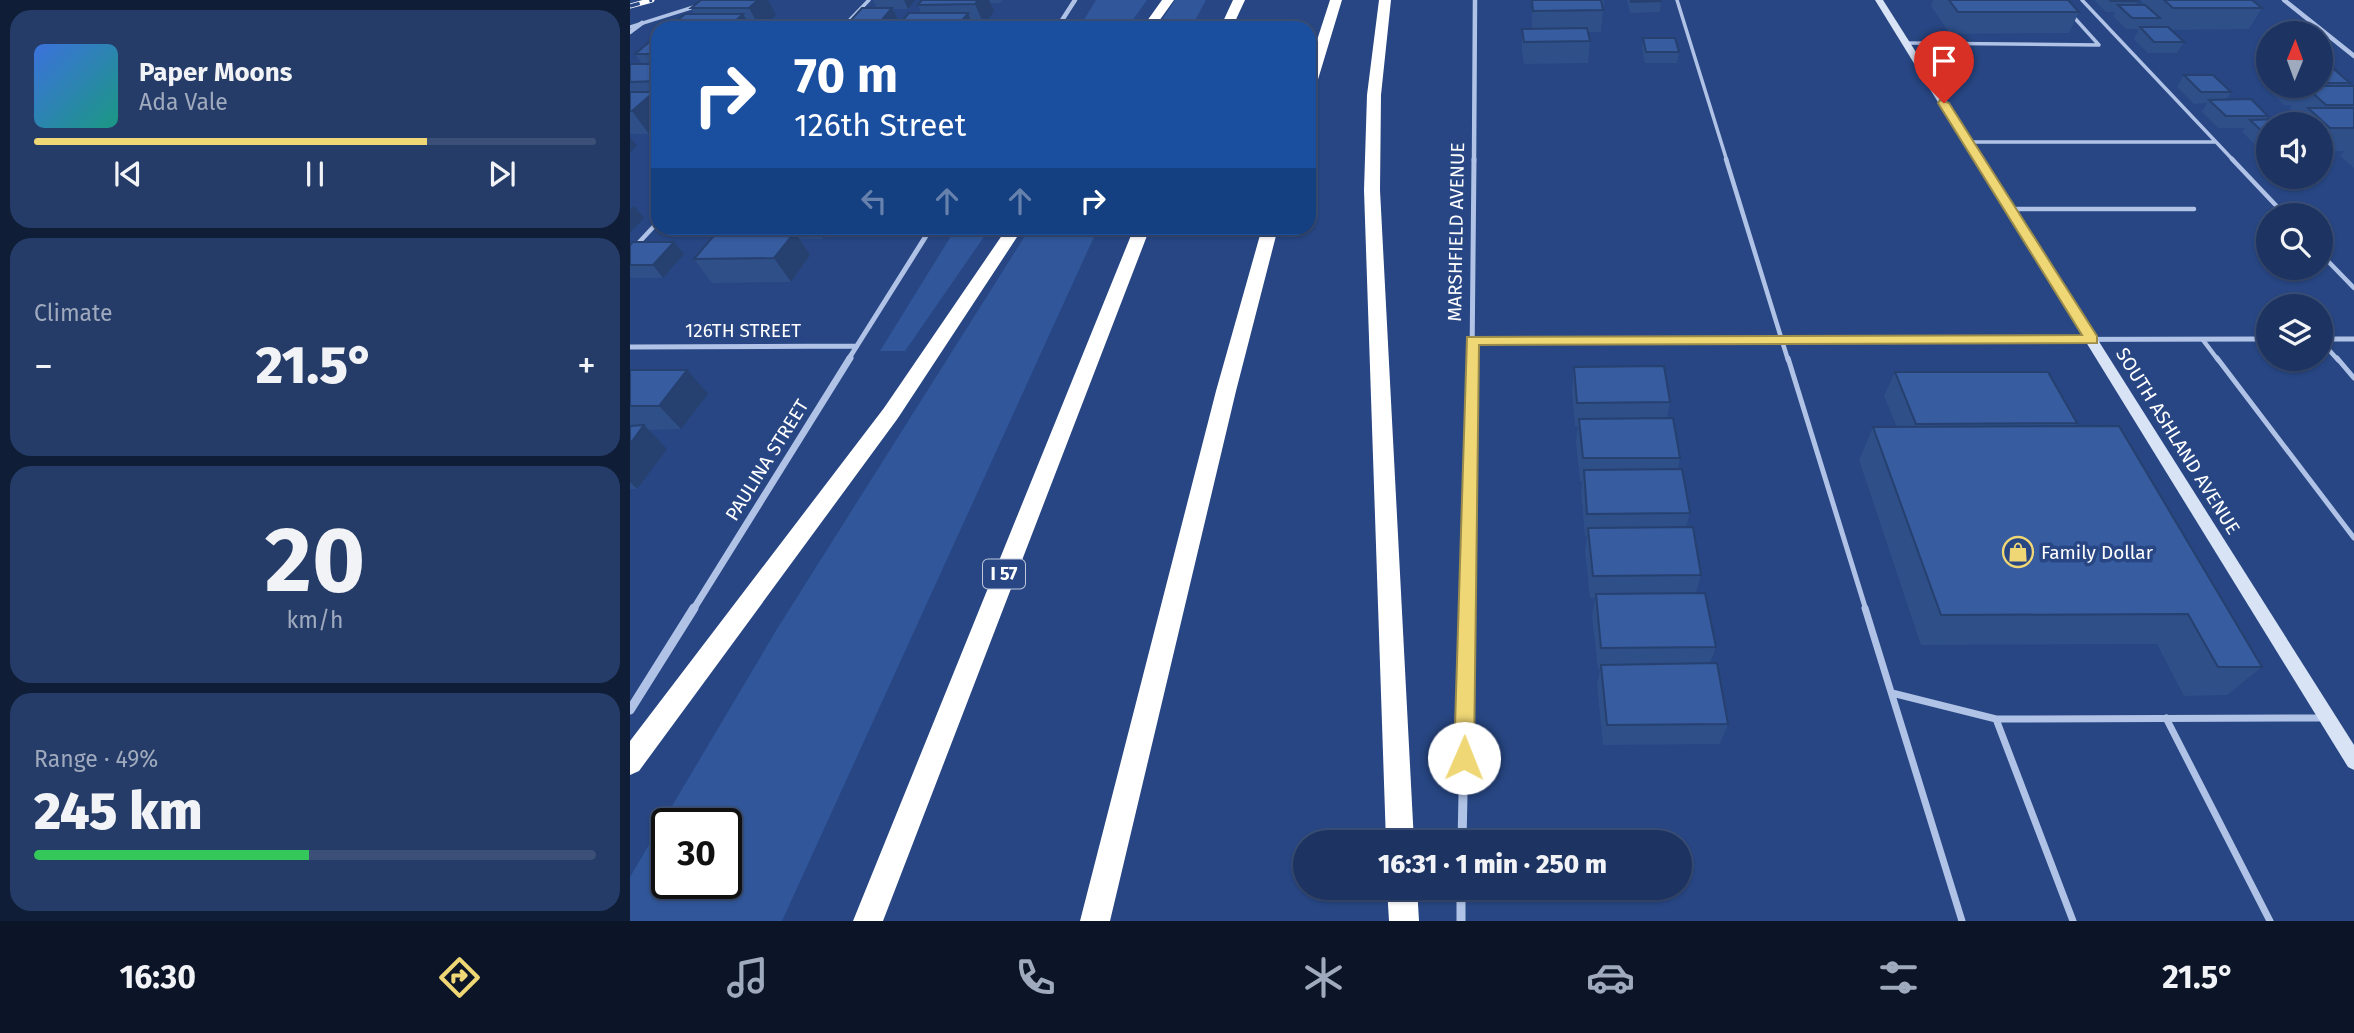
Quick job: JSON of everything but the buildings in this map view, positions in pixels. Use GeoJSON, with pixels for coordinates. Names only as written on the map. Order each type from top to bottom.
{"type":"FeatureCollection","features":[{"type":"Feature","properties":{"kind":"highway"},"geometry":{"type":"LineString","coordinates":[[1154,21],[1168,0]]}},
{"type":"Feature","properties":{"kind":"highway"},"geometry":{"type":"LineString","coordinates":[[1229,21],[1239,0]]}},
{"type":"Feature","properties":{"kind":"highway"},"geometry":{"type":"LineString","coordinates":[[1316,64],[1336,0]]}},
{"type":"Feature","properties":{"kind":"highway"},"geometry":{"type":"LineString","coordinates":[[1385,0],[1378,41],[1373,129],[1374,241],[1399,830]]}},
{"type":"Feature","properties":{"kind":"highway"},"geometry":{"type":"LineString","coordinates":[[630,762],[891,413],[1010,235]]}},
{"type":"Feature","properties":{"kind":"highway","name":"I 57"},"geometry":{"type":"LineString","coordinates":[[868,921],[1139,235]]}},
{"type":"Feature","properties":{"kind":"highway"},"geometry":{"type":"LineString","coordinates":[[1095,921],[1223,405],[1268,235]]}},
{"type":"Feature","properties":{"kind":"highway"},"geometry":{"type":"LineString","coordinates":[[1403,900],[1404,921]]}},
{"type":"Feature","properties":{"kind":"main road","name":"SOUTH ASHLAND AVENUE"},"geometry":{"type":"LineString","coordinates":[[1879,0],[2354,761]]}},
{"type":"Feature","properties":{"kind":"street"},"geometry":{"type":"LineString","coordinates":[[1062,21],[1075,0]]}},
{"type":"Feature","properties":{"kind":"street","name":"MARSHFIELD AVENUE"},"geometry":{"type":"LineString","coordinates":[[1462,830],[1472,341],[1475,0]]}},
{"type":"Feature","properties":{"kind":"street"},"geometry":{"type":"LineString","coordinates":[[2284,0],[2354,56]]}},
{"type":"Feature","properties":{"kind":"street"},"geometry":{"type":"LineString","coordinates":[[630,32],[642,23]]}},
{"type":"Feature","properties":{"kind":"street","name":"PAULINA STREET"},"geometry":{"type":"LineString","coordinates":[[630,710],[927,235]]}},
{"type":"Feature","properties":{"kind":"street"},"geometry":{"type":"LineString","coordinates":[[1472,341],[2256,339]]}},
{"type":"Feature","properties":{"kind":"street"},"geometry":{"type":"LineString","coordinates":[[2333,340],[2354,339]]}},
{"type":"Feature","properties":{"kind":"street","name":"126TH STREET"},"geometry":{"type":"LineString","coordinates":[[630,347],[857,346]]}},
{"type":"Feature","properties":{"kind":"street"},"geometry":{"type":"LineString","coordinates":[[1461,900],[1461,921]]}},
{"type":"Feature","properties":{"kind":"lane"},"geometry":{"type":"LineString","coordinates":[[849,21],[869,0]]}},
{"type":"Feature","properties":{"kind":"lane"},"geometry":{"type":"LineString","coordinates":[[1677,0],[1962,921]]}},
{"type":"Feature","properties":{"kind":"lane"},"geometry":{"type":"LineString","coordinates":[[2082,0],[2274,203]]}},
{"type":"Feature","properties":{"kind":"lane"},"geometry":{"type":"LineString","coordinates":[[630,27],[703,4]]}},
{"type":"Feature","properties":{"kind":"lane"},"geometry":{"type":"LineString","coordinates":[[1906,43],[2099,45],[2067,9]]}},
{"type":"Feature","properties":{"kind":"lane"},"geometry":{"type":"LineString","coordinates":[[1969,142],[2216,142]]}},
{"type":"Feature","properties":{"kind":"lane"},"geometry":{"type":"LineString","coordinates":[[2010,209],[2194,209]]}},
{"type":"Feature","properties":{"kind":"lane"},"geometry":{"type":"LineString","coordinates":[[630,252],[651,230]]}},
{"type":"Feature","properties":{"kind":"lane"},"geometry":{"type":"LineString","coordinates":[[2333,266],[2354,288]]}},
{"type":"Feature","properties":{"kind":"lane"},"geometry":{"type":"LineString","coordinates":[[2203,340],[2354,538]]}},
{"type":"Feature","properties":{"kind":"lane"},"geometry":{"type":"LineString","coordinates":[[2333,355],[2354,378]]}},
{"type":"Feature","properties":{"kind":"lane"},"geometry":{"type":"LineString","coordinates":[[1892,693],[1996,719],[2328,718]]}},
{"type":"Feature","properties":{"kind":"lane"},"geometry":{"type":"LineString","coordinates":[[2166,718],[2270,921]]}},
{"type":"Feature","properties":{"kind":"lane"},"geometry":{"type":"LineString","coordinates":[[1996,719],[2073,921]]}},
{"type":"Feature","properties":{"kind":"shaded area"},"geometry":{"type":"Polygon","coordinates":[[[1096,0],[1147,0],[1132,21],[1083,21],[1096,0]]]}},
{"type":"Feature","properties":{"kind":"shaded area"},"geometry":{"type":"Polygon","coordinates":[[[1175,0],[1206,0],[1195,21],[1162,21],[1175,0]]]}},
{"type":"Feature","properties":{"kind":"shaded area"},"geometry":{"type":"Polygon","coordinates":[[[952,235],[985,235],[905,351],[880,351],[952,235]]]}},
{"type":"Feature","properties":{"kind":"shaded area"},"geometry":{"type":"Polygon","coordinates":[[[1026,235],[1095,235],[782,921],[630,921],[630,877],[651,842],[651,899],[742,899],[742,808],[671,808],[777,629],[1026,235]]]}},
{"type":"Feature","properties":{"kind":"railway"},"geometry":{"type":"LineString","coordinates":[[630,6],[652,0]]}},
{"type":"Feature","properties":{"kind":"place","name":"Family Dollar"},"geometry":{"type":"Point","coordinates":[2018,552]}},
{"type":"Feature","properties":{"kind":"route"},"geometry":{"type":"LineString","coordinates":[[1464,758],[1472,341],[2092,340],[1944,103]]}}]}
